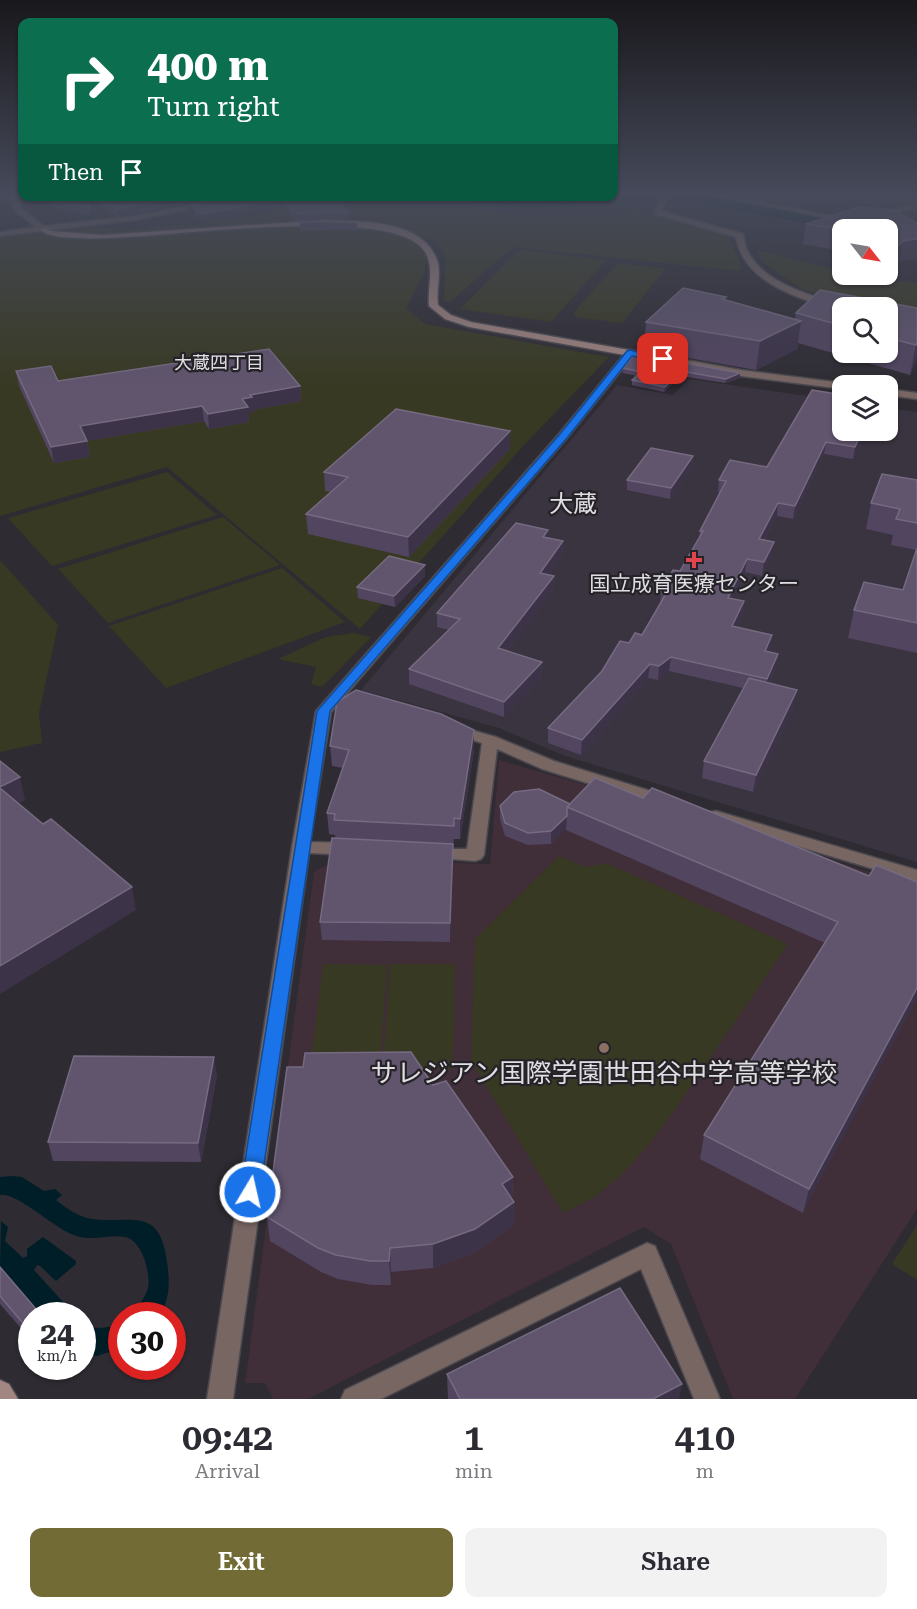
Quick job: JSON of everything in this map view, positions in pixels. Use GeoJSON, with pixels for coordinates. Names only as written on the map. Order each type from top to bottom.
{"type":"FeatureCollection","features":[{"type":"Feature","properties":{"kind":"street"},"geometry":{"type":"LineString","coordinates":[[432,258],[435,265],[431,292],[434,306],[447,317],[469,324],[741,373],[832,385]]}},
{"type":"Feature","properties":{"kind":"street"},"geometry":{"type":"LineString","coordinates":[[747,258],[773,280],[791,290],[832,305]]}},
{"type":"Feature","properties":{"kind":"street"},"geometry":{"type":"LineString","coordinates":[[220,1399],[301,847],[324,711],[563,436],[630,353]]}},
{"type":"Feature","properties":{"kind":"street"},"geometry":{"type":"LineString","coordinates":[[898,393],[917,396]]}},
{"type":"Feature","properties":{"kind":"street"},"geometry":{"type":"LineString","coordinates":[[337,697],[359,703]]}},
{"type":"Feature","properties":{"kind":"street"},"geometry":{"type":"LineString","coordinates":[[435,724],[489,740],[548,765],[678,805]]}},
{"type":"Feature","properties":{"kind":"street"},"geometry":{"type":"LineString","coordinates":[[417,853],[475,855],[489,740]]}},
{"type":"Feature","properties":{"kind":"street"},"geometry":{"type":"LineString","coordinates":[[700,812],[917,876]]}},
{"type":"Feature","properties":{"kind":"street"},"geometry":{"type":"LineString","coordinates":[[301,847],[371,850]]}},
{"type":"Feature","properties":{"kind":"street"},"geometry":{"type":"LineString","coordinates":[[354,1399],[647,1254],[707,1399]]}},
{"type":"Feature","properties":{"kind":"street"},"geometry":{"type":"LineString","coordinates":[[0,1393],[5,1399]]}},
{"type":"Feature","properties":{"kind":"shaded area","name":"国立成育医療センター"},"geometry":{"type":"Polygon","coordinates":[[[689,379],[832,399],[832,441],[898,441],[898,409],[917,412],[917,862],[565,756],[499,728],[361,690],[617,385],[673,395],[689,379]]]}},
{"type":"Feature","properties":{"kind":"shaded area","name":"サレジアン国際学園世田谷中学高等学校"},"geometry":{"type":"Polygon","coordinates":[[[499,760],[648,803],[917,887],[917,1209],[795,1399],[733,1399],[671,1244],[644,1227],[308,1399],[273,1399],[265,1383],[245,1383],[314,872],[337,859],[490,864],[499,760]]]}},
{"type":"Feature","properties":{"kind":"green space"},"geometry":{"type":"Polygon","coordinates":[[[0,258],[426,258],[424,274],[406,308],[425,324],[609,357],[524,445],[360,629],[167,467],[0,516],[0,258]]]}},
{"type":"Feature","properties":{"kind":"green space"},"geometry":{"type":"Polygon","coordinates":[[[446,258],[500,258],[451,301],[444,301],[446,258]]]}},
{"type":"Feature","properties":{"kind":"green space"},"geometry":{"type":"Polygon","coordinates":[[[511,258],[606,260],[551,322],[460,309],[511,258]]]}},
{"type":"Feature","properties":{"kind":"green space"},"geometry":{"type":"Polygon","coordinates":[[[620,258],[738,258],[741,271],[620,258]]]}},
{"type":"Feature","properties":{"kind":"green space"},"geometry":{"type":"Polygon","coordinates":[[[761,258],[790,258],[832,268],[832,285],[898,285],[898,281],[917,283],[917,322],[898,313],[898,297],[832,297],[832,299],[802,289],[764,263],[761,258]]]}},
{"type":"Feature","properties":{"kind":"green space"},"geometry":{"type":"Polygon","coordinates":[[[618,263],[665,269],[622,323],[577,317],[573,313],[618,263]]]}},
{"type":"Feature","properties":{"kind":"green space"},"geometry":{"type":"Polygon","coordinates":[[[167,472],[217,515],[52,566],[8,518],[167,472]]]}},
{"type":"Feature","properties":{"kind":"green space"},"geometry":{"type":"Polygon","coordinates":[[[223,517],[280,565],[108,623],[58,569],[223,517]]]}},
{"type":"Feature","properties":{"kind":"green space"},"geometry":{"type":"Polygon","coordinates":[[[0,560],[58,625],[39,713],[42,743],[0,752],[0,560]]]}},
{"type":"Feature","properties":{"kind":"green space"},"geometry":{"type":"Polygon","coordinates":[[[282,568],[345,622],[166,688],[109,626],[282,568]]]}},
{"type":"Feature","properties":{"kind":"green space"},"geometry":{"type":"Polygon","coordinates":[[[353,633],[371,637],[322,687],[311,684],[316,667],[278,659],[326,637],[353,633]]]}},
{"type":"Feature","properties":{"kind":"green space"},"geometry":{"type":"Polygon","coordinates":[[[559,856],[586,867],[606,863],[788,944],[674,1111],[646,1148],[621,1175],[596,1196],[563,1213],[471,1061],[475,939],[559,856]]]}},
{"type":"Feature","properties":{"kind":"green space"},"geometry":{"type":"Polygon","coordinates":[[[323,964],[387,965],[380,1070],[310,1070],[323,964]]]}},
{"type":"Feature","properties":{"kind":"green space"},"geometry":{"type":"Polygon","coordinates":[[[390,964],[455,964],[453,1069],[383,1069],[390,964]]]}},
{"type":"Feature","properties":{"kind":"green space"},"geometry":{"type":"Polygon","coordinates":[[[917,1225],[917,1280],[892,1264],[917,1225]]]}},
{"type":"Feature","properties":{"kind":"water"},"geometry":{"type":"Polygon","coordinates":[[[0,1177],[22,1177],[44,1191],[55,1189],[62,1195],[56,1200],[82,1216],[92,1219],[142,1221],[150,1225],[158,1232],[163,1244],[168,1269],[169,1283],[165,1302],[141,1302],[149,1282],[147,1266],[141,1250],[131,1239],[118,1236],[85,1238],[71,1234],[15,1199],[7,1195],[0,1195],[0,1177]]]}},
{"type":"Feature","properties":{"kind":"water"},"geometry":{"type":"Polygon","coordinates":[[[1,1221],[8,1227],[5,1241],[23,1258],[27,1256],[27,1249],[43,1237],[76,1261],[76,1264],[56,1281],[40,1266],[37,1265],[34,1270],[63,1302],[31,1302],[0,1267],[1,1221]]]}},
{"type":"Feature","properties":{"kind":"water"},"geometry":{"type":"Polygon","coordinates":[[[96,1327],[108,1327],[108,1352],[97,1356],[96,1327]]]}},
{"type":"Feature","properties":{"kind":"building"},"geometry":{"type":"Polygon","coordinates":[[[683,288],[726,297],[722,299],[801,321],[760,341],[646,322],[683,288]]]}},
{"type":"Feature","properties":{"kind":"building"},"geometry":{"type":"Polygon","coordinates":[[[820,290],[858,297],[832,297],[832,323],[796,313],[820,290]]]}},
{"type":"Feature","properties":{"kind":"building"},"geometry":{"type":"Polygon","coordinates":[[[898,304],[917,308],[916,345],[898,340],[898,304]]]}},
{"type":"Feature","properties":{"kind":"building"},"geometry":{"type":"Polygon","coordinates":[[[269,349],[300,386],[250,395],[252,397],[242,399],[248,407],[208,414],[202,406],[80,426],[87,441],[51,447],[16,371],[51,366],[58,381],[269,349]]]}},
{"type":"Feature","properties":{"kind":"building"},"geometry":{"type":"Polygon","coordinates":[[[635,354],[740,373],[726,379],[681,371],[665,387],[632,380],[641,372],[623,368],[635,354]]]}},
{"type":"Feature","properties":{"kind":"building"},"geometry":{"type":"Polygon","coordinates":[[[812,390],[832,393],[832,441],[858,441],[855,447],[826,442],[795,506],[778,503],[759,539],[774,542],[764,562],[747,559],[728,598],[744,601],[732,626],[772,635],[765,651],[778,654],[767,679],[671,657],[659,666],[650,664],[582,740],[548,728],[602,671],[620,641],[629,643],[635,633],[642,635],[667,592],[661,591],[673,570],[680,571],[703,531],[700,531],[726,481],[719,480],[730,460],[767,467],[812,390]]]}},
{"type":"Feature","properties":{"kind":"building"},"geometry":{"type":"Polygon","coordinates":[[[396,409],[510,431],[408,537],[306,514],[348,477],[324,472],[396,409]]]}},
{"type":"Feature","properties":{"kind":"building"},"geometry":{"type":"Polygon","coordinates":[[[651,448],[693,456],[671,488],[627,480],[651,448]]]}},
{"type":"Feature","properties":{"kind":"building"},"geometry":{"type":"Polygon","coordinates":[[[882,474],[917,480],[917,523],[896,519],[900,509],[871,503],[882,474]]]}},
{"type":"Feature","properties":{"kind":"building"},"geometry":{"type":"Polygon","coordinates":[[[516,523],[548,530],[543,537],[563,541],[540,573],[554,576],[498,648],[542,662],[504,702],[409,669],[460,619],[437,613],[516,523]]]}},
{"type":"Feature","properties":{"kind":"building"},"geometry":{"type":"Polygon","coordinates":[[[917,548],[917,623],[854,610],[864,582],[903,590],[917,548]]]}},
{"type":"Feature","properties":{"kind":"building"},"geometry":{"type":"Polygon","coordinates":[[[389,556],[425,565],[394,596],[357,587],[389,556]]]}},
{"type":"Feature","properties":{"kind":"building"},"geometry":{"type":"Polygon","coordinates":[[[749,678],[797,690],[756,775],[704,761],[749,678]]]}},
{"type":"Feature","properties":{"kind":"building"},"geometry":{"type":"Polygon","coordinates":[[[356,690],[441,714],[474,730],[460,819],[454,818],[454,826],[334,820],[335,814],[327,813],[349,750],[330,746],[337,702],[356,690]]]}},
{"type":"Feature","properties":{"kind":"building"},"geometry":{"type":"Polygon","coordinates":[[[0,761],[20,777],[0,787],[0,761]]]}},
{"type":"Feature","properties":{"kind":"building"},"geometry":{"type":"Polygon","coordinates":[[[595,778],[643,798],[652,788],[869,876],[876,865],[917,882],[917,988],[809,1189],[704,1135],[838,922],[567,807],[595,778]]]}},
{"type":"Feature","properties":{"kind":"building"},"geometry":{"type":"Polygon","coordinates":[[[0,788],[43,824],[51,819],[132,887],[0,966],[0,788]]]}},
{"type":"Feature","properties":{"kind":"building"},"geometry":{"type":"Polygon","coordinates":[[[539,789],[570,804],[567,807],[567,816],[551,831],[528,833],[505,823],[500,806],[514,792],[539,789]]]}},
{"type":"Feature","properties":{"kind":"building"},"geometry":{"type":"Polygon","coordinates":[[[332,838],[453,844],[450,923],[320,922],[332,838]]]}},
{"type":"Feature","properties":{"kind":"building"},"geometry":{"type":"Polygon","coordinates":[[[411,1052],[433,1085],[446,1081],[513,1177],[502,1184],[514,1202],[475,1229],[433,1244],[390,1248],[389,1261],[370,1261],[336,1255],[318,1248],[267,1217],[287,1067],[303,1067],[305,1053],[411,1052]]]}},
{"type":"Feature","properties":{"kind":"building"},"geometry":{"type":"Polygon","coordinates":[[[74,1056],[214,1057],[198,1143],[48,1142],[74,1056]]]}},
{"type":"Feature","properties":{"kind":"building"},"geometry":{"type":"Polygon","coordinates":[[[0,1267],[30,1302],[18,1302],[18,1317],[0,1296],[0,1267]]]}},
{"type":"Feature","properties":{"kind":"building"},"geometry":{"type":"Polygon","coordinates":[[[620,1288],[682,1384],[653,1399],[460,1399],[447,1374],[620,1288]]]}},
{"type":"Feature","properties":{"kind":"place","name":"国立成育医療センター"},"geometry":{"type":"Point","coordinates":[694,560]}},
{"type":"Feature","properties":{"kind":"place","name":"サレジアン国際学園世田谷中学高等学校"},"geometry":{"type":"Point","coordinates":[604,1048]}},
{"type":"Feature","properties":{"kind":"district","name":"大蔵四丁目"},"geometry":{"type":"Point","coordinates":[219,362]}},
{"type":"Feature","properties":{"kind":"district","name":"大蔵"},"geometry":{"type":"Point","coordinates":[573,504]}},
{"type":"Feature","properties":{"kind":"route"},"geometry":{"type":"LineString","coordinates":[[250,1192],[301,847],[324,711],[563,436],[630,353],[663,359]]}}]}
